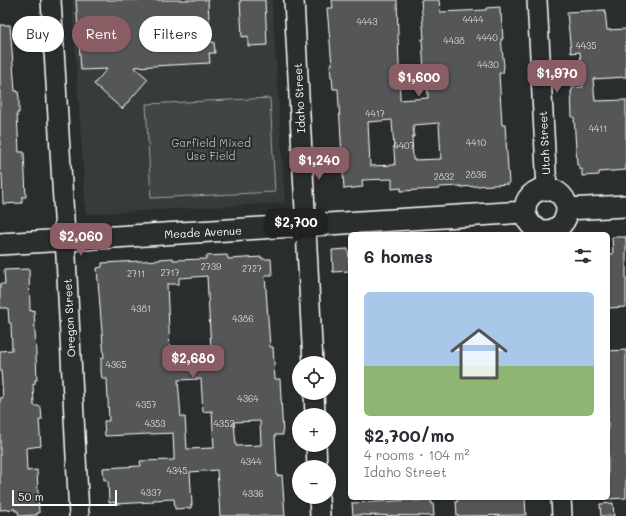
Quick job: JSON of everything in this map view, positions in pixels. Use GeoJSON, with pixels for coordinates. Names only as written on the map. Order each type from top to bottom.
{"type":"FeatureCollection","features":[{"type":"Feature","properties":{"kind":"main road"},"geometry":{"type":"LineString","coordinates":[[547,189],[558,193],[563,198],[567,209],[565,220],[562,224],[558,228],[548,232],[532,226],[526,217],[525,212],[527,200],[535,192],[547,189]]}},
{"type":"Feature","properties":{"kind":"main road"},"geometry":{"type":"LineString","coordinates":[[567,209],[626,206]]}},
{"type":"Feature","properties":{"kind":"main road","name":"Meade Avenue"},"geometry":{"type":"LineString","coordinates":[[0,244],[525,212]]}},
{"type":"Feature","properties":{"kind":"street","name":"Oregon Street"},"geometry":{"type":"LineString","coordinates":[[51,0],[79,516]]}},
{"type":"Feature","properties":{"kind":"street","name":"Idaho Street"},"geometry":{"type":"LineString","coordinates":[[294,0],[312,356]]}},
{"type":"Feature","properties":{"kind":"street","name":"Utah Street"},"geometry":{"type":"LineString","coordinates":[[537,0],[547,189]]}},
{"type":"Feature","properties":{"kind":"street"},"geometry":{"type":"LineString","coordinates":[[561,500],[562,516]]}},
{"type":"Feature","properties":{"kind":"street"},"geometry":{"type":"LineString","coordinates":[[319,504],[320,516]]}},
{"type":"Feature","properties":{"kind":"shaded area"},"geometry":{"type":"Polygon","coordinates":[[[72,0],[272,0],[285,203],[86,214],[75,52],[131,52],[131,16],[73,16],[72,0]]]}},
{"type":"Feature","properties":{"kind":"green space","name":"Garfield Mixed Use Field"},"geometry":{"type":"Polygon","coordinates":[[[270,98],[275,192],[151,198],[146,104],[270,98]]]}},
{"type":"Feature","properties":{"kind":"building"},"geometry":{"type":"Polygon","coordinates":[[[76,0],[208,0],[209,16],[139,16],[139,52],[212,52],[212,42],[214,42],[215,53],[209,53],[210,63],[134,67],[148,79],[122,109],[94,84],[107,69],[81,70],[80,52],[131,52],[131,16],[77,16],[76,0]]]}},
{"type":"Feature","properties":{"kind":"building"},"geometry":{"type":"Polygon","coordinates":[[[240,0],[265,0],[267,45],[248,46],[248,36],[242,37],[240,0]]]}},
{"type":"Feature","properties":{"kind":"building"},"geometry":{"type":"Polygon","coordinates":[[[332,0],[397,0],[400,100],[428,98],[427,72],[424,72],[422,39],[424,39],[421,0],[439,0],[440,12],[486,10],[486,8],[500,7],[504,66],[503,73],[499,73],[502,125],[505,125],[509,184],[439,187],[439,189],[401,191],[401,188],[392,189],[392,179],[362,180],[363,187],[344,189],[338,89],[333,89],[330,65],[332,65],[327,8],[333,8],[332,0]],[[392,120],[368,122],[370,166],[395,165],[392,120]],[[439,123],[413,125],[413,160],[441,159],[439,123]]]}},
{"type":"Feature","properties":{"kind":"building"},"geometry":{"type":"Polygon","coordinates":[[[605,10],[607,30],[626,29],[626,77],[593,79],[595,101],[626,100],[626,170],[599,172],[599,175],[582,176],[582,169],[579,169],[579,165],[577,165],[571,91],[572,88],[583,87],[580,52],[571,53],[567,12],[605,10]]]}},
{"type":"Feature","properties":{"kind":"building"},"geometry":{"type":"Polygon","coordinates":[[[0,25],[10,25],[15,91],[18,91],[19,98],[19,113],[17,113],[19,152],[24,152],[26,197],[22,197],[22,203],[3,204],[2,174],[0,174],[0,25]]]}},
{"type":"Feature","properties":{"kind":"building"},"geometry":{"type":"Polygon","coordinates":[[[612,237],[626,237],[626,307],[610,308],[610,254],[613,254],[612,237]]]}},
{"type":"Feature","properties":{"kind":"building"},"geometry":{"type":"Polygon","coordinates":[[[348,249],[348,271],[333,272],[332,250],[348,249]]]}},
{"type":"Feature","properties":{"kind":"building"},"geometry":{"type":"Polygon","coordinates":[[[227,255],[228,259],[262,257],[262,259],[271,259],[272,275],[265,275],[270,347],[273,347],[275,379],[280,379],[283,435],[275,435],[277,476],[282,475],[285,516],[220,516],[217,470],[190,472],[191,508],[175,509],[174,499],[153,500],[153,502],[109,503],[108,480],[104,480],[103,468],[141,466],[140,461],[174,460],[173,433],[105,436],[104,421],[109,421],[107,379],[102,379],[101,372],[101,358],[104,358],[97,268],[102,267],[102,263],[173,258],[173,260],[206,259],[206,256],[227,255]],[[207,276],[179,278],[179,284],[167,284],[170,352],[185,351],[185,358],[207,357],[206,350],[211,350],[207,276]],[[201,379],[178,380],[181,417],[185,417],[187,449],[214,448],[212,411],[203,412],[201,379]],[[260,421],[234,422],[236,446],[261,445],[260,421]]]}},
{"type":"Feature","properties":{"kind":"building"},"geometry":{"type":"Polygon","coordinates":[[[29,269],[30,311],[34,310],[37,380],[35,380],[35,384],[33,384],[34,406],[40,406],[42,420],[39,420],[41,446],[26,448],[27,471],[37,470],[39,513],[37,513],[37,515],[19,516],[18,511],[15,511],[15,509],[0,510],[0,398],[3,398],[0,370],[0,351],[12,350],[11,323],[9,323],[8,308],[0,308],[0,284],[5,284],[4,270],[29,269]]]}},
{"type":"Feature","properties":{"kind":"building"},"geometry":{"type":"Polygon","coordinates":[[[626,350],[626,498],[610,499],[610,351],[626,350]]]}},
{"type":"Feature","properties":{"kind":"building"},"geometry":{"type":"Polygon","coordinates":[[[431,500],[431,503],[433,503],[434,516],[353,515],[352,503],[431,500]]]}},
{"type":"Feature","properties":{"kind":"building"},"geometry":{"type":"Polygon","coordinates":[[[525,500],[526,515],[457,516],[456,501],[525,500]]]}},
{"type":"Feature","properties":{"kind":"building"},"geometry":{"type":"Polygon","coordinates":[[[613,503],[614,516],[601,516],[600,504],[613,503]]]}}]}
